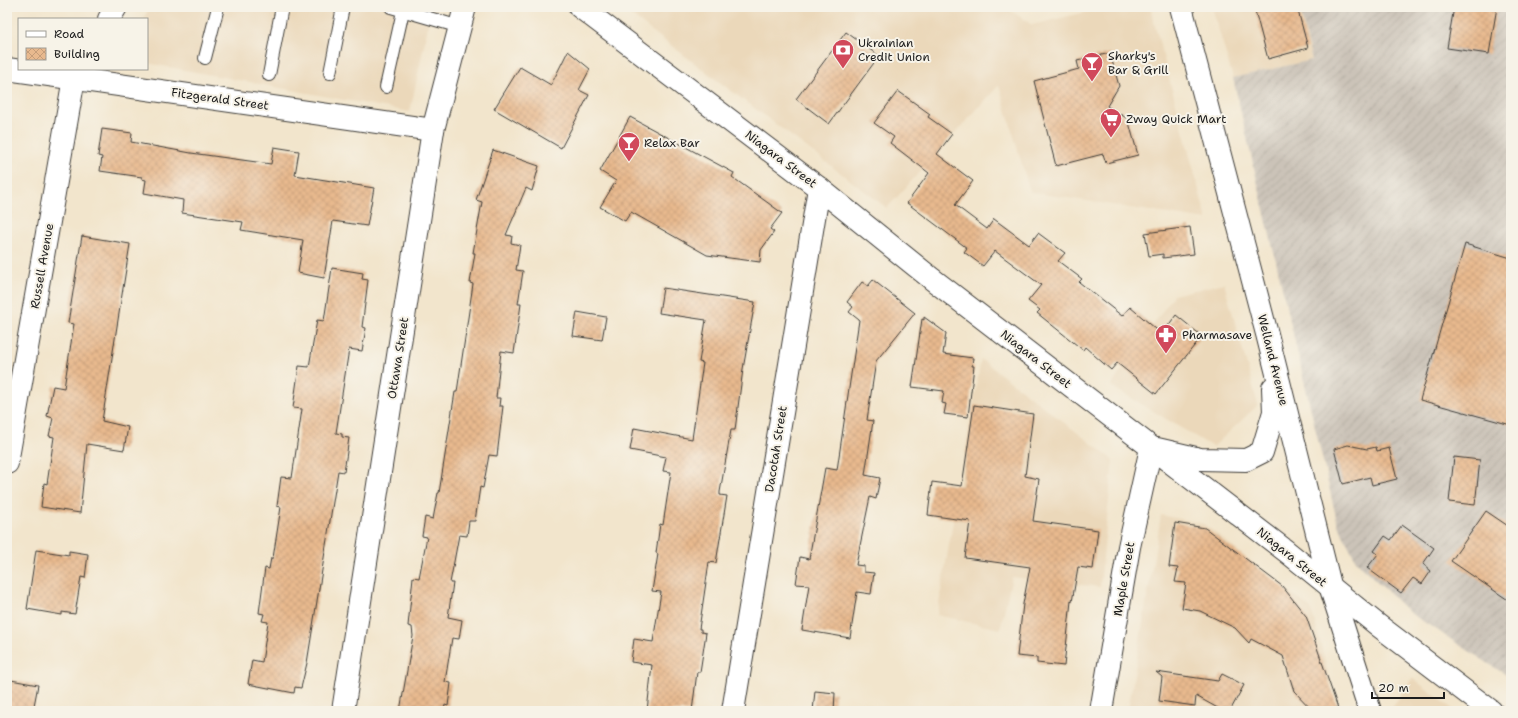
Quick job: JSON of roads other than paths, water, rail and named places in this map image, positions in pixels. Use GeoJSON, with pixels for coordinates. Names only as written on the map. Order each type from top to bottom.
{"type":"FeatureCollection","features":[{"type":"Feature","properties":{"kind":"street"},"geometry":{"type":"LineString","coordinates":[[110,18],[116,7]]}},
{"type":"Feature","properties":{"kind":"street","name":"Niagara Street"},"geometry":{"type":"LineString","coordinates":[[580,7],[819,188],[932,279],[1286,551],[1331,589],[1491,711]]}},
{"type":"Feature","properties":{"kind":"street","name":"Welland Avenue"},"geometry":{"type":"LineString","coordinates":[[1181,7],[1273,357],[1331,589],[1370,711]]}},
{"type":"Feature","properties":{"kind":"street","name":"Ottawa Street"},"geometry":{"type":"LineString","coordinates":[[343,711],[433,130],[463,17]]}},
{"type":"Feature","properties":{"kind":"street","name":"Fitzgerald Street"},"geometry":{"type":"LineString","coordinates":[[7,68],[18,69]]}},
{"type":"Feature","properties":{"kind":"street","name":"Fitzgerald Street"},"geometry":{"type":"LineString","coordinates":[[30,70],[77,74],[433,130]]}},
{"type":"Feature","properties":{"kind":"street","name":"Russell Avenue"},"geometry":{"type":"LineString","coordinates":[[7,463],[77,74]]}},
{"type":"Feature","properties":{"kind":"street","name":"Dacotah Street"},"geometry":{"type":"LineString","coordinates":[[733,711],[819,188]]}},
{"type":"Feature","properties":{"kind":"street"},"geometry":{"type":"LineString","coordinates":[[1151,448],[1200,459],[1246,460],[1262,452],[1274,412],[1273,357]]}},
{"type":"Feature","properties":{"kind":"street","name":"Maple Street"},"geometry":{"type":"LineString","coordinates":[[1101,711],[1129,547],[1151,448]]}},
{"type":"Feature","properties":{"kind":"lane"},"geometry":{"type":"LineString","coordinates":[[205,58],[218,7]]}},
{"type":"Feature","properties":{"kind":"lane"},"geometry":{"type":"LineString","coordinates":[[269,76],[282,7]]}},
{"type":"Feature","properties":{"kind":"lane"},"geometry":{"type":"LineString","coordinates":[[330,73],[343,7]]}},
{"type":"Feature","properties":{"kind":"lane"},"geometry":{"type":"LineString","coordinates":[[391,7],[404,11],[463,17]]}},
{"type":"Feature","properties":{"kind":"lane"},"geometry":{"type":"LineString","coordinates":[[386,87],[404,11]]}},
{"type":"Feature","properties":{"kind":"place","name":"Ukrainian Credit Union"},"geometry":{"type":"Point","coordinates":[843,70]}},
{"type":"Feature","properties":{"kind":"place","name":"Sharky's Bar & Grill"},"geometry":{"type":"Point","coordinates":[1092,82]}},
{"type":"Feature","properties":{"kind":"place","name":"Zway Quick Mart"},"geometry":{"type":"Point","coordinates":[1111,138]}},
{"type":"Feature","properties":{"kind":"place","name":"Relax Bar"},"geometry":{"type":"Point","coordinates":[629,162]}},
{"type":"Feature","properties":{"kind":"place","name":"Pharmasave"},"geometry":{"type":"Point","coordinates":[1166,354]}}]}
